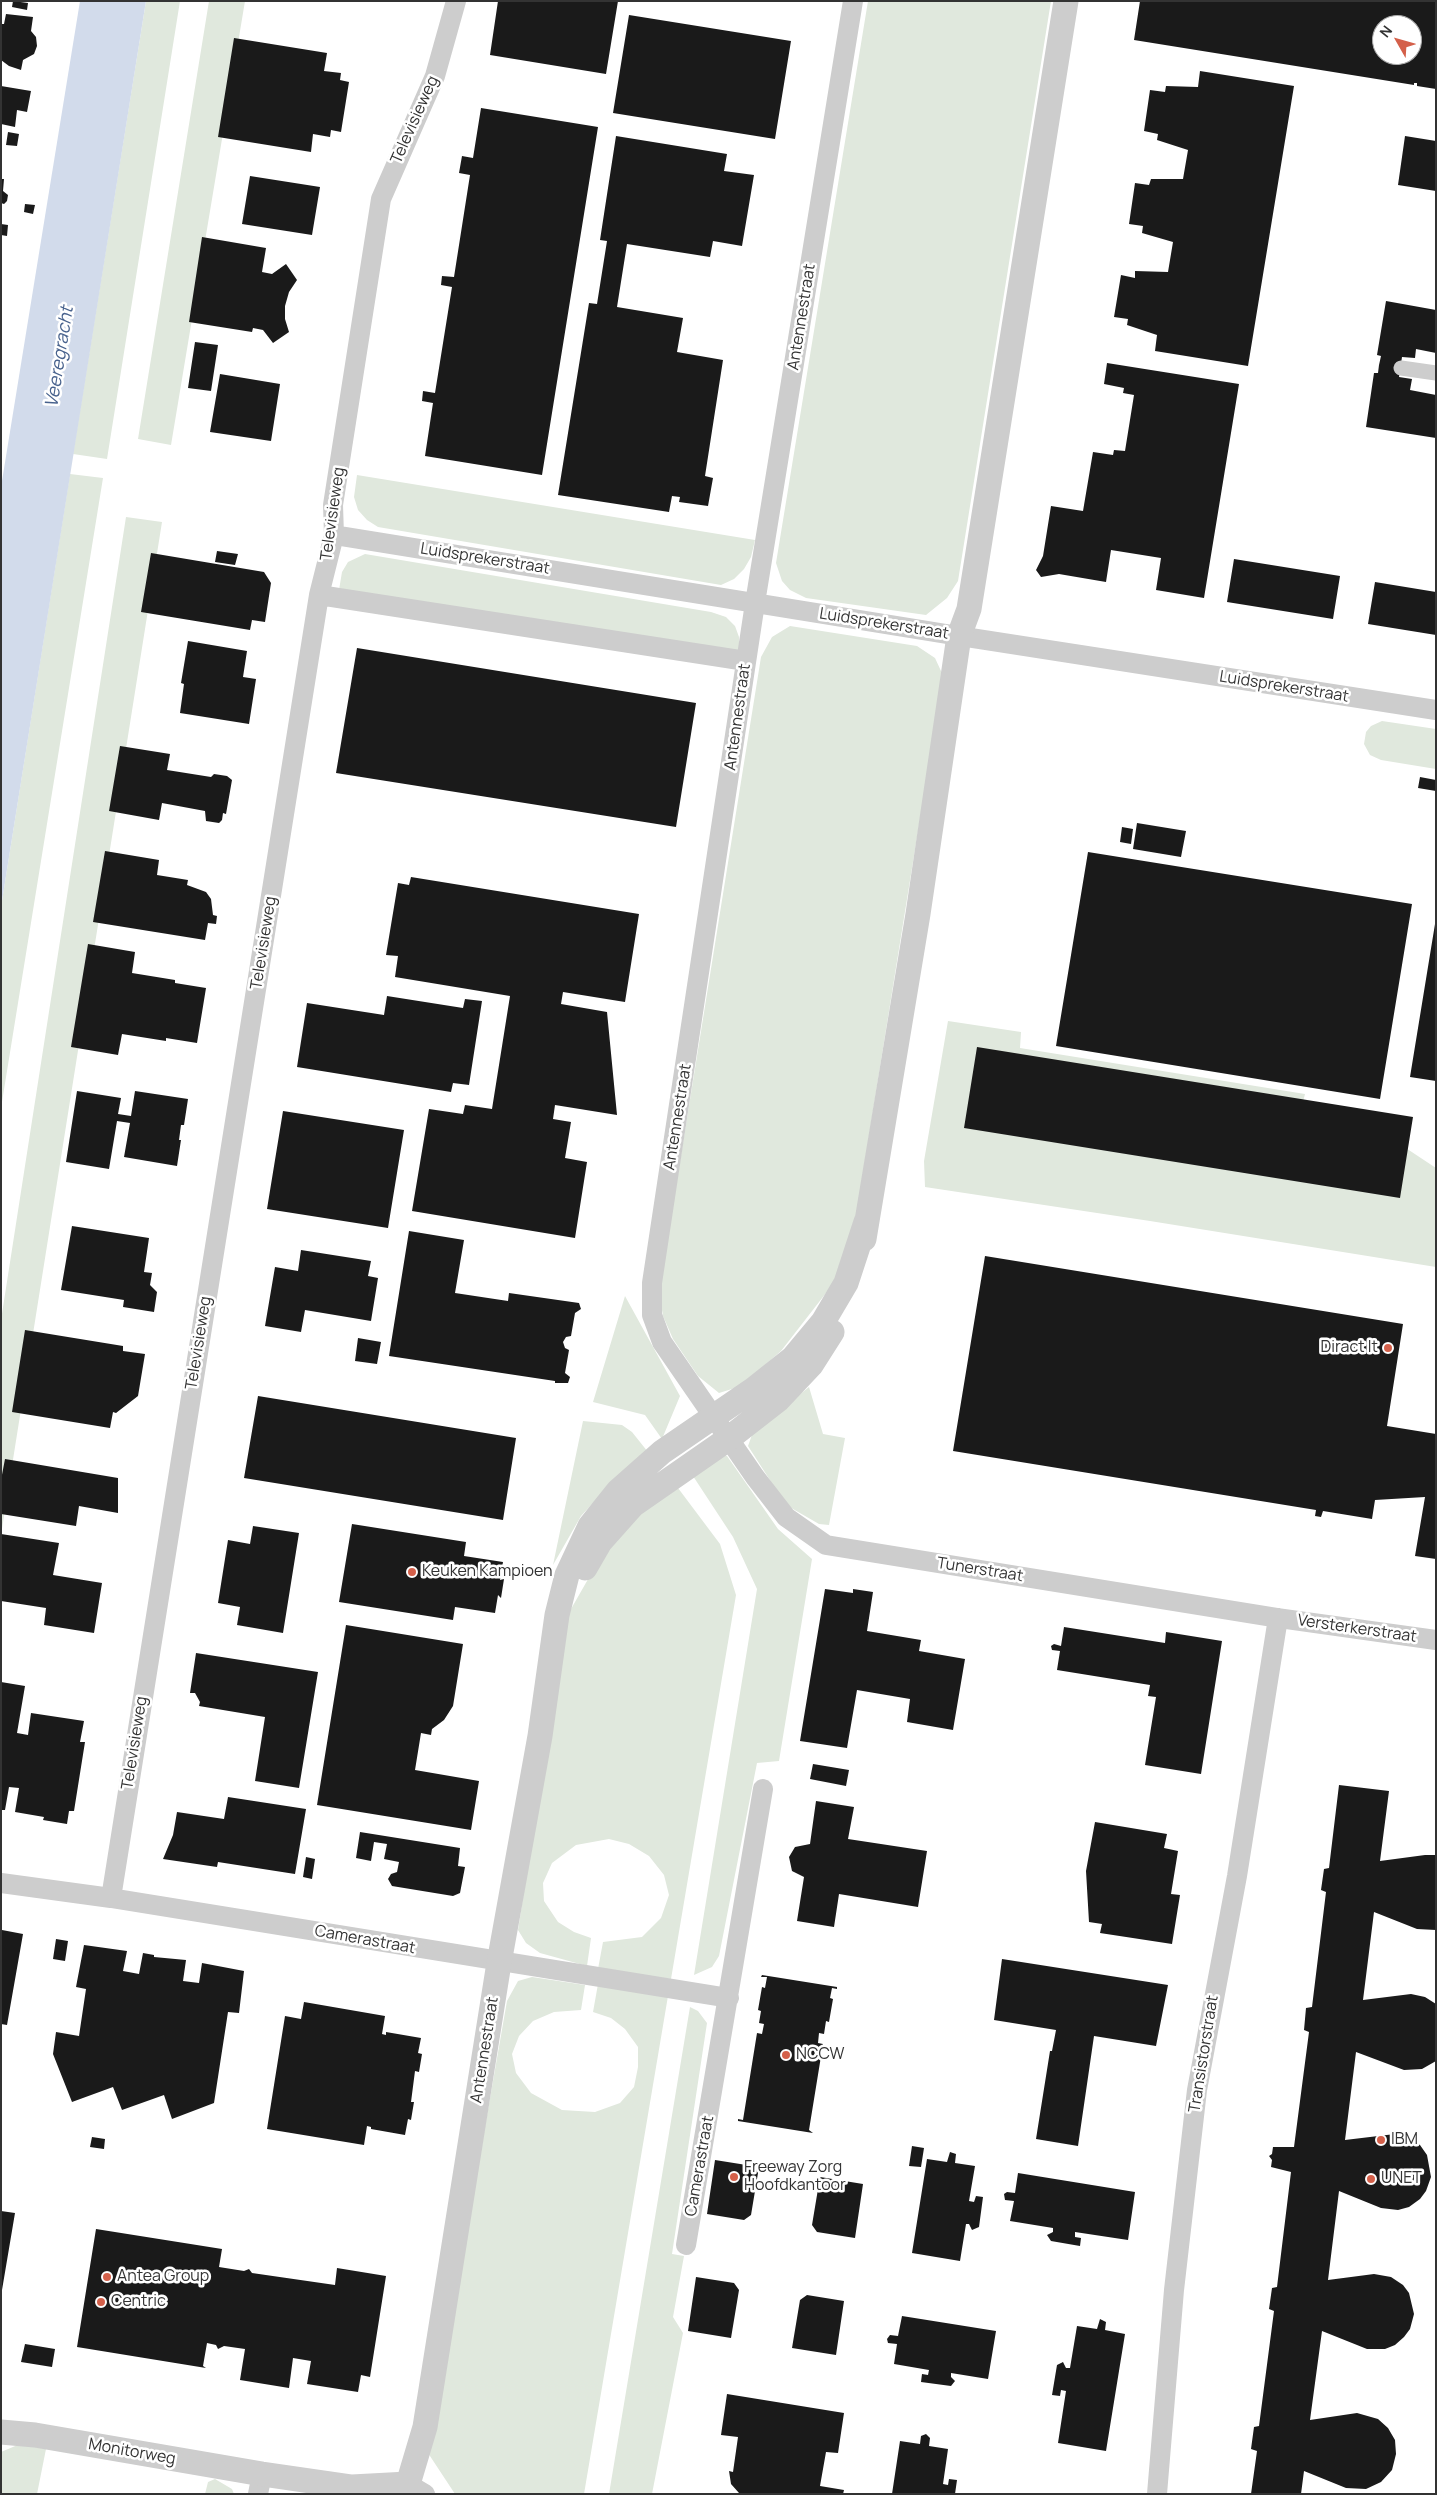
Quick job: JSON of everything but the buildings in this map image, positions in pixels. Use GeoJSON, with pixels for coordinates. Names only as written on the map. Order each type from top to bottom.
{"type":"FeatureCollection","features":[{"type":"Feature","properties":{"kind":"street","name":"Televisieweg"},"geometry":{"type":"LineString","coordinates":[[111,1898],[319,595],[334,535],[333,505],[381,199],[435,76],[456,1]]}},
{"type":"Feature","properties":{"kind":"street","name":"Antennestraat"},"geometry":{"type":"LineString","coordinates":[[728,1439],[662,1342],[652,1315],[652,1283],[716,874],[755,603],[853,1]]}},
{"type":"Feature","properties":{"kind":"street","name":"Antennestraat"},"geometry":{"type":"LineString","coordinates":[[557,1615],[600,1542],[633,1505],[728,1439],[778,1400],[817,1356],[838,1322],[859,1278],[866,1222],[918,914],[959,636],[969,609],[1066,1]]}},
{"type":"Feature","properties":{"kind":"street"},"geometry":{"type":"LineString","coordinates":[[1401,368],[1436,374]]}},
{"type":"Feature","properties":{"kind":"street","name":"Luidsprekerstraat"},"geometry":{"type":"LineString","coordinates":[[334,535],[959,636],[1436,710]]}},
{"type":"Feature","properties":{"kind":"street"},"geometry":{"type":"LineString","coordinates":[[319,595],[746,661]]}},
{"type":"Feature","properties":{"kind":"street","name":"Antennestraat"},"geometry":{"type":"LineString","coordinates":[[416,2489],[499,1963],[538,1746],[557,1615],[567,1575],[590,1526],[625,1484],[662,1452],[793,1358],[823,1322],[846,1283],[866,1222]]}},
{"type":"Feature","properties":{"kind":"street","name":"Tunerstraat"},"geometry":{"type":"LineString","coordinates":[[728,1439],[786,1517],[826,1545],[1278,1618]]}},
{"type":"Feature","properties":{"kind":"street","name":"Versterkerstraat"},"geometry":{"type":"LineString","coordinates":[[1278,1618],[1428,1639]]}},
{"type":"Feature","properties":{"kind":"street","name":"Transistorstraat"},"geometry":{"type":"LineString","coordinates":[[1157,2494],[1174,2290],[1197,2090],[1237,1876],[1278,1618]]}},
{"type":"Feature","properties":{"kind":"street","name":"Camerastraat"},"geometry":{"type":"LineString","coordinates":[[686,2245],[764,1789]]}},
{"type":"Feature","properties":{"kind":"street","name":"Camerastraat"},"geometry":{"type":"LineString","coordinates":[[1,1883],[111,1898],[499,1963],[728,1998]]}},
{"type":"Feature","properties":{"kind":"street","name":"Monitorweg"},"geometry":{"type":"LineString","coordinates":[[1,2432],[35,2435],[260,2484],[416,2489]]}},
{"type":"Feature","properties":{"kind":"shaded area"},"geometry":{"type":"Polygon","coordinates":[[[146,1],[180,1],[107,459],[73,454],[146,1]]]}},
{"type":"Feature","properties":{"kind":"shaded area"},"geometry":{"type":"Polygon","coordinates":[[[209,1],[245,1],[171,445],[138,439],[209,1]]]}},
{"type":"Feature","properties":{"kind":"shaded area"},"geometry":{"type":"Polygon","coordinates":[[[868,1],[1051,1],[958,581],[947,598],[926,615],[806,598],[790,590],[782,581],[776,563],[868,1]]]}},
{"type":"Feature","properties":{"kind":"shaded area"},"geometry":{"type":"Polygon","coordinates":[[[70,474],[103,478],[1,1108],[1,907],[70,474]]]}},
{"type":"Feature","properties":{"kind":"shaded area"},"geometry":{"type":"Polygon","coordinates":[[[357,475],[755,540],[751,557],[744,569],[734,579],[721,585],[378,527],[367,520],[358,510],[354,497],[357,475]]]}},
{"type":"Feature","properties":{"kind":"shaded area"},"geometry":{"type":"Polygon","coordinates":[[[126,517],[162,522],[1,1535],[1,1320],[126,517]]]}},
{"type":"Feature","properties":{"kind":"shaded area"},"geometry":{"type":"Polygon","coordinates":[[[365,554],[711,612],[726,617],[735,626],[739,637],[739,651],[339,590],[342,572],[348,562],[365,554]]]}},
{"type":"Feature","properties":{"kind":"shaded area"},"geometry":{"type":"Polygon","coordinates":[[[790,626],[917,646],[935,658],[941,671],[940,694],[852,1241],[833,1284],[781,1351],[749,1379],[735,1388],[719,1393],[698,1376],[673,1339],[663,1316],[659,1293],[761,657],[772,637],[790,626]]]}},
{"type":"Feature","properties":{"kind":"shaded area"},"geometry":{"type":"Polygon","coordinates":[[[1382,721],[1436,729],[1436,769],[1381,760],[1370,755],[1364,744],[1366,732],[1371,726],[1382,721]]]}},
{"type":"Feature","properties":{"kind":"shaded area"},"geometry":{"type":"Polygon","coordinates":[[[948,1021],[1021,1032],[1020,1048],[1305,1094],[1293,1143],[1371,1125],[1436,1168],[1436,1267],[925,1187],[924,1161],[948,1021]]]}},
{"type":"Feature","properties":{"kind":"shaded area"},"geometry":{"type":"Polygon","coordinates":[[[625,1296],[680,1396],[662,1439],[645,1415],[593,1402],[625,1296]]]}},
{"type":"Feature","properties":{"kind":"shaded area"},"geometry":{"type":"Polygon","coordinates":[[[809,1387],[823,1434],[845,1438],[829,1525],[819,1524],[786,1505],[748,1446],[753,1432],[809,1387]]]}},
{"type":"Feature","properties":{"kind":"shaded area"},"geometry":{"type":"Polygon","coordinates":[[[583,1421],[622,1425],[632,1432],[648,1452],[615,1479],[581,1516],[553,1565],[583,1421]]]}},
{"type":"Feature","properties":{"kind":"shaded area"},"geometry":{"type":"Polygon","coordinates":[[[718,1453],[727,1456],[778,1529],[812,1559],[779,1761],[757,1763],[719,1956],[712,1967],[694,1975],[757,1589],[733,1537],[691,1473],[718,1453]]]}},
{"type":"Feature","properties":{"kind":"shaded area"},"geometry":{"type":"Polygon","coordinates":[[[675,1484],[720,1544],[736,1595],[671,1979],[598,1969],[603,1942],[642,1937],[661,1918],[669,1895],[664,1875],[649,1856],[629,1844],[609,1839],[576,1845],[552,1863],[543,1883],[544,1901],[558,1922],[574,1932],[591,1938],[587,1966],[540,1953],[526,1943],[518,1930],[567,1616],[603,1553],[642,1507],[675,1484]]]}},
{"type":"Feature","properties":{"kind":"shaded area"},"geometry":{"type":"Polygon","coordinates":[[[532,1977],[585,1985],[581,2010],[554,2012],[533,2021],[519,2036],[512,2054],[516,2073],[531,2093],[562,2110],[595,2112],[620,2103],[634,2087],[638,2067],[638,2047],[625,2029],[611,2018],[593,2012],[598,1984],[668,1996],[584,2494],[455,2494],[428,2453],[507,2001],[518,1981],[532,1977]]]}},
{"type":"Feature","properties":{"kind":"shaded area"},"geometry":{"type":"Polygon","coordinates":[[[690,2007],[698,2011],[707,2023],[672,2254],[684,2256],[673,2317],[683,2333],[652,2494],[609,2494],[690,2007]]]}},
{"type":"Feature","properties":{"kind":"shaded area"},"geometry":{"type":"Polygon","coordinates":[[[20,2444],[46,2449],[37,2494],[1,2494],[1,2452],[20,2444]]]}},
{"type":"Feature","properties":{"kind":"shaded area"},"geometry":{"type":"Polygon","coordinates":[[[215,2479],[232,2489],[234,2494],[205,2494],[208,2482],[215,2479]]]}},
{"type":"Feature","properties":{"kind":"water","name":"Veeregracht"},"geometry":{"type":"Polygon","coordinates":[[[80,1],[146,1],[1,907],[1,487],[80,1]]]}},
{"type":"Feature","properties":{"kind":"place","name":"Diract It"},"geometry":{"type":"Point","coordinates":[1388,1348]}},
{"type":"Feature","properties":{"kind":"place","name":"Keuken Kampioen"},"geometry":{"type":"Point","coordinates":[412,1572]}},
{"type":"Feature","properties":{"kind":"place","name":"NCCW"},"geometry":{"type":"Point","coordinates":[786,2055]}},
{"type":"Feature","properties":{"kind":"place","name":"IBM"},"geometry":{"type":"Point","coordinates":[1381,2140]}},
{"type":"Feature","properties":{"kind":"place","name":"Freeway Zorg Hoofdkantoor"},"geometry":{"type":"Point","coordinates":[734,2177]}},
{"type":"Feature","properties":{"kind":"place","name":"UNET"},"geometry":{"type":"Point","coordinates":[1371,2179]}},
{"type":"Feature","properties":{"kind":"place","name":"Antea Group"},"geometry":{"type":"Point","coordinates":[107,2277]}},
{"type":"Feature","properties":{"kind":"place","name":"Centric"},"geometry":{"type":"Point","coordinates":[101,2302]}}]}
